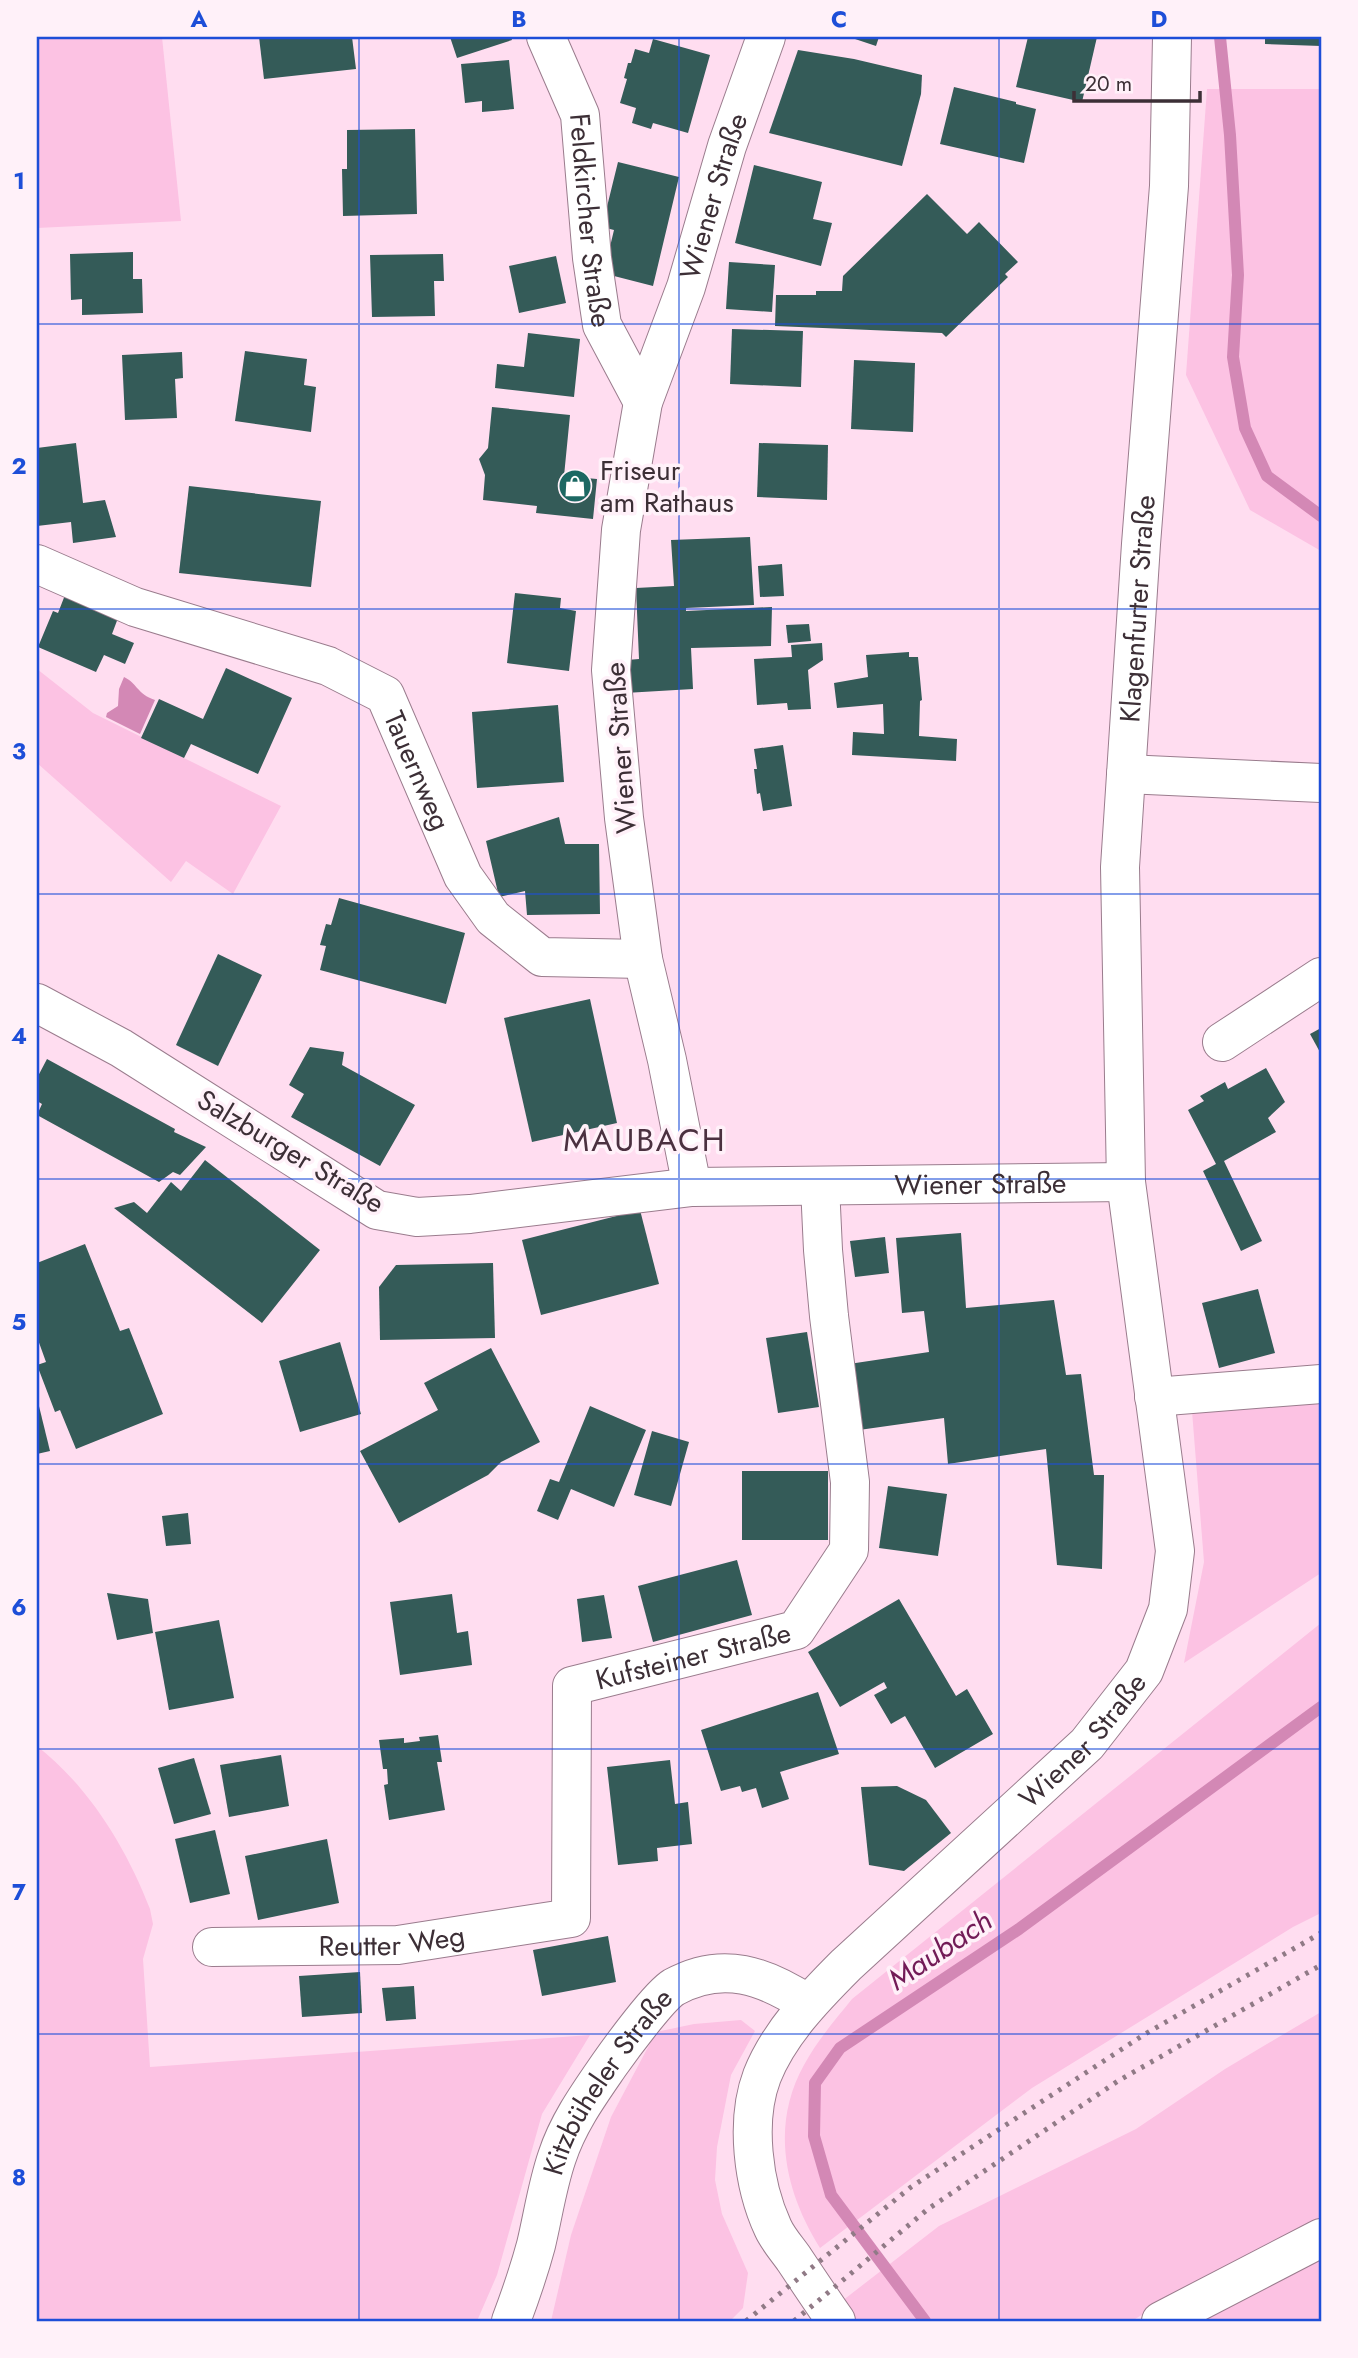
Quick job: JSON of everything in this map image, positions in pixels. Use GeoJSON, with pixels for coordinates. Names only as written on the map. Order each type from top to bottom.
{"type":"FeatureCollection","features":[{"type":"Feature","properties":{"kind":"street","name":"Feldkircher Straße"},"geometry":{"type":"LineString","coordinates":[[546,37],[580,114],[592,258],[602,325],[643,402]]}},
{"type":"Feature","properties":{"kind":"street","name":"Wiener Straße"},"geometry":{"type":"LineString","coordinates":[[766,37],[727,146],[686,287],[643,402],[621,530],[611,670],[624,818],[643,959],[667,1060],[692,1187],[1126,1182],[1175,1551],[1168,1609],[1144,1671],[1087,1744],[846,1965],[808,2004],[781,2042],[762,2077],[753,2122],[753,2158],[760,2190],[773,2229],[836,2321]]}},
{"type":"Feature","properties":{"kind":"street","name":"Klagenfurter Straße"},"geometry":{"type":"LineString","coordinates":[[1126,1182],[1120,867],[1141,544],[1169,186],[1172,37]]}},
{"type":"Feature","properties":{"kind":"street","name":"Tauernweg"},"geometry":{"type":"LineString","coordinates":[[37,564],[135,607],[328,666],[385,695],[463,876],[493,918],[542,957],[643,959]]}},
{"type":"Feature","properties":{"kind":"street"},"geometry":{"type":"LineString","coordinates":[[1126,774],[1321,783]]}},
{"type":"Feature","properties":{"kind":"street"},"geometry":{"type":"LineString","coordinates":[[1222,1042],[1321,977]]}},
{"type":"Feature","properties":{"kind":"street","name":"Salzburger Straße"},"geometry":{"type":"LineString","coordinates":[[37,1003],[121,1048],[377,1210],[416,1217],[470,1214],[692,1187]]}},
{"type":"Feature","properties":{"kind":"street","name":"Kufsteiner Straße"},"geometry":{"type":"LineString","coordinates":[[571,1918],[572,1686],[796,1630],[849,1550],[850,1482],[829,1316],[820,1186]]}},
{"type":"Feature","properties":{"kind":"street"},"geometry":{"type":"LineString","coordinates":[[1154,1397],[1321,1384]]}},
{"type":"Feature","properties":{"kind":"street","name":"Reutter Weg"},"geometry":{"type":"LineString","coordinates":[[212,1947],[398,1945],[571,1918]]}},
{"type":"Feature","properties":{"kind":"street","name":"Kitzbüheler Straße"},"geometry":{"type":"LineString","coordinates":[[511,2321],[536,2247],[556,2157],[568,2129],[583,2102],[618,2053],[672,1988],[701,1977],[721,1973],[744,1973],[779,1985],[808,2004]]}},
{"type":"Feature","properties":{"kind":"street"},"geometry":{"type":"LineString","coordinates":[[1161,2321],[1321,2238]]}},
{"type":"Feature","properties":{"kind":"shaded area"},"geometry":{"type":"Polygon","coordinates":[[[37,37],[162,37],[181,221],[37,228],[37,37]]]}},
{"type":"Feature","properties":{"kind":"shaded area"},"geometry":{"type":"Polygon","coordinates":[[[1207,89],[1321,89],[1321,551],[1250,510],[1186,375],[1207,89]]]}},
{"type":"Feature","properties":{"kind":"shaded area"},"geometry":{"type":"Polygon","coordinates":[[[37,669],[93,713],[281,806],[233,894],[186,861],[171,882],[37,763],[37,669]]]}},
{"type":"Feature","properties":{"kind":"shaded area"},"geometry":{"type":"Polygon","coordinates":[[[124,677],[144,695],[155,700],[140,734],[106,717],[107,713],[118,706],[119,689],[124,677]]]}},
{"type":"Feature","properties":{"kind":"shaded area"},"geometry":{"type":"Polygon","coordinates":[[[1321,1399],[1321,1573],[1184,1663],[1204,1562],[1192,1411],[1321,1399]]]}},
{"type":"Feature","properties":{"kind":"shaded area"},"geometry":{"type":"Polygon","coordinates":[[[1321,1623],[1321,1913],[1293,1927],[1032,2088],[820,2248],[808,2227],[791,2182],[785,2135],[793,2088],[809,2056],[839,2015],[852,1999],[1321,1623]]]}},
{"type":"Feature","properties":{"kind":"shaded area"},"geometry":{"type":"Polygon","coordinates":[[[37,1746],[73,1780],[104,1820],[130,1863],[150,1909],[153,1924],[143,1959],[150,2067],[590,2035],[542,2114],[497,2275],[477,2321],[37,2321],[37,1746]]]}},
{"type":"Feature","properties":{"kind":"shaded area"},"geometry":{"type":"Polygon","coordinates":[[[1321,2012],[1321,2219],[1185,2288],[1132,2321],[855,2321],[842,2301],[939,2226],[1136,2129],[1225,2069],[1321,2012]]]}},
{"type":"Feature","properties":{"kind":"shaded area"},"geometry":{"type":"Polygon","coordinates":[[[741,2020],[755,2031],[731,2075],[717,2147],[715,2180],[722,2214],[748,2273],[743,2308],[730,2321],[551,2321],[571,2235],[611,2117],[656,2032],[694,2024],[741,2020]]]}},
{"type":"Feature","properties":{"kind":"shaded area"},"geometry":{"type":"Polygon","coordinates":[[[1321,2257],[1321,2321],[1200,2321],[1321,2257]]]}},
{"type":"Feature","properties":{"kind":"building"},"geometry":{"type":"Polygon","coordinates":[[[259,37],[352,37],[356,69],[264,79],[259,37]]]}},
{"type":"Feature","properties":{"kind":"building"},"geometry":{"type":"Polygon","coordinates":[[[450,37],[511,37],[512,40],[457,58],[450,37]]]}},
{"type":"Feature","properties":{"kind":"building"},"geometry":{"type":"Polygon","coordinates":[[[849,37],[879,37],[876,46],[849,37]]]}},
{"type":"Feature","properties":{"kind":"building"},"geometry":{"type":"Polygon","coordinates":[[[1028,37],[1097,37],[1082,102],[1016,87],[1028,37]]]}},
{"type":"Feature","properties":{"kind":"building"},"geometry":{"type":"Polygon","coordinates":[[[1265,37],[1321,37],[1321,46],[1265,44],[1265,37]]]}},
{"type":"Feature","properties":{"kind":"building"},"geometry":{"type":"Polygon","coordinates":[[[653,39],[710,55],[688,133],[653,123],[651,129],[632,123],[636,108],[620,103],[627,79],[624,78],[628,63],[631,63],[635,49],[649,53],[653,39]]]}},
{"type":"Feature","properties":{"kind":"building"},"geometry":{"type":"Polygon","coordinates":[[[798,50],[854,59],[922,75],[921,94],[902,166],[769,133],[798,50]]]}},
{"type":"Feature","properties":{"kind":"building"},"geometry":{"type":"Polygon","coordinates":[[[509,60],[514,109],[482,112],[482,101],[465,103],[461,64],[509,60]]]}},
{"type":"Feature","properties":{"kind":"building"},"geometry":{"type":"Polygon","coordinates":[[[954,87],[1036,109],[1024,163],[940,144],[954,87]]]}},
{"type":"Feature","properties":{"kind":"building"},"geometry":{"type":"Polygon","coordinates":[[[415,129],[417,214],[343,216],[342,169],[347,169],[347,130],[415,129]]]}},
{"type":"Feature","properties":{"kind":"building"},"geometry":{"type":"Polygon","coordinates":[[[618,162],[679,177],[653,286],[614,276],[608,255],[614,230],[602,227],[618,162]]]}},
{"type":"Feature","properties":{"kind":"building"},"geometry":{"type":"Polygon","coordinates":[[[754,165],[822,182],[813,219],[832,223],[821,266],[735,243],[754,165]]]}},
{"type":"Feature","properties":{"kind":"building"},"geometry":{"type":"Polygon","coordinates":[[[927,194],[967,234],[979,222],[1018,262],[1005,274],[1008,277],[946,337],[942,333],[775,326],[776,295],[816,295],[816,291],[842,291],[843,276],[927,194]]]}},
{"type":"Feature","properties":{"kind":"building"},"geometry":{"type":"Polygon","coordinates":[[[133,252],[133,279],[142,279],[143,313],[82,315],[82,299],[71,300],[70,254],[133,252]]]}},
{"type":"Feature","properties":{"kind":"building"},"geometry":{"type":"Polygon","coordinates":[[[443,254],[444,281],[434,281],[435,316],[372,317],[370,255],[443,254]]]}},
{"type":"Feature","properties":{"kind":"building"},"geometry":{"type":"Polygon","coordinates":[[[556,256],[566,303],[519,313],[509,266],[556,256]]]}},
{"type":"Feature","properties":{"kind":"building"},"geometry":{"type":"Polygon","coordinates":[[[729,262],[775,265],[772,312],[726,309],[729,262]]]}},
{"type":"Feature","properties":{"kind":"building"},"geometry":{"type":"Polygon","coordinates":[[[732,329],[803,331],[801,387],[730,384],[732,329]]]}},
{"type":"Feature","properties":{"kind":"building"},"geometry":{"type":"Polygon","coordinates":[[[528,333],[580,339],[574,397],[495,388],[497,364],[524,367],[528,333]]]}},
{"type":"Feature","properties":{"kind":"building"},"geometry":{"type":"Polygon","coordinates":[[[245,351],[307,359],[304,385],[316,387],[311,432],[235,421],[245,351]]]}},
{"type":"Feature","properties":{"kind":"building"},"geometry":{"type":"Polygon","coordinates":[[[182,352],[183,378],[175,379],[177,418],[125,420],[122,355],[182,352]]]}},
{"type":"Feature","properties":{"kind":"building"},"geometry":{"type":"Polygon","coordinates":[[[854,360],[915,363],[913,432],[851,429],[854,360]]]}},
{"type":"Feature","properties":{"kind":"building"},"geometry":{"type":"Polygon","coordinates":[[[492,407],[570,415],[564,476],[597,479],[593,519],[536,513],[537,506],[483,500],[485,475],[479,459],[488,448],[492,407]]]}},
{"type":"Feature","properties":{"kind":"building"},"geometry":{"type":"Polygon","coordinates":[[[76,443],[83,503],[105,500],[116,537],[73,543],[71,522],[37,526],[37,448],[76,443]]]}},
{"type":"Feature","properties":{"kind":"building"},"geometry":{"type":"Polygon","coordinates":[[[759,443],[828,445],[827,500],[757,497],[759,443]]]}},
{"type":"Feature","properties":{"kind":"building"},"geometry":{"type":"Polygon","coordinates":[[[189,486],[321,501],[311,587],[179,573],[189,486]]]}},
{"type":"Feature","properties":{"kind":"building"},"geometry":{"type":"Polygon","coordinates":[[[750,537],[754,605],[686,608],[686,611],[772,607],[771,646],[691,648],[693,689],[625,693],[627,660],[639,659],[636,588],[674,586],[671,540],[750,537]]]}},
{"type":"Feature","properties":{"kind":"building"},"geometry":{"type":"Polygon","coordinates":[[[782,564],[784,596],[760,597],[758,566],[782,564]]]}},
{"type":"Feature","properties":{"kind":"building"},"geometry":{"type":"Polygon","coordinates":[[[515,593],[561,598],[560,608],[576,611],[569,671],[507,663],[515,593]]]}},
{"type":"Feature","properties":{"kind":"building"},"geometry":{"type":"Polygon","coordinates":[[[65,595],[118,618],[112,634],[134,643],[125,664],[104,655],[96,672],[38,647],[53,611],[58,613],[65,595]]]}},
{"type":"Feature","properties":{"kind":"building"},"geometry":{"type":"Polygon","coordinates":[[[809,624],[811,641],[788,643],[786,625],[809,624]]]}},
{"type":"Feature","properties":{"kind":"building"},"geometry":{"type":"Polygon","coordinates":[[[822,643],[823,660],[808,670],[811,709],[788,710],[787,703],[757,705],[754,659],[792,657],[791,645],[822,643]]]}},
{"type":"Feature","properties":{"kind":"building"},"geometry":{"type":"Polygon","coordinates":[[[909,652],[909,657],[918,657],[922,700],[919,736],[957,739],[956,761],[852,755],[853,732],[884,734],[883,704],[837,708],[834,683],[868,677],[866,655],[909,652]]]}},
{"type":"Feature","properties":{"kind":"building"},"geometry":{"type":"Polygon","coordinates":[[[226,668],[292,698],[258,774],[191,744],[184,758],[141,738],[159,699],[203,719],[226,668]]]}},
{"type":"Feature","properties":{"kind":"building"},"geometry":{"type":"Polygon","coordinates":[[[558,705],[564,782],[477,788],[472,712],[558,705]]]}},
{"type":"Feature","properties":{"kind":"building"},"geometry":{"type":"Polygon","coordinates":[[[783,745],[792,806],[763,811],[760,793],[757,794],[754,749],[783,745]]]}},
{"type":"Feature","properties":{"kind":"building"},"geometry":{"type":"Polygon","coordinates":[[[559,817],[565,844],[599,844],[600,914],[527,915],[525,891],[499,897],[486,841],[559,817]]]}},
{"type":"Feature","properties":{"kind":"building"},"geometry":{"type":"Polygon","coordinates":[[[339,898],[465,933],[446,1004],[320,970],[326,946],[320,945],[326,924],[331,925],[339,898]]]}},
{"type":"Feature","properties":{"kind":"building"},"geometry":{"type":"Polygon","coordinates":[[[218,954],[262,975],[218,1066],[176,1045],[218,954]]]}},
{"type":"Feature","properties":{"kind":"building"},"geometry":{"type":"Polygon","coordinates":[[[590,999],[617,1123],[532,1142],[504,1018],[590,999]]]}},
{"type":"Feature","properties":{"kind":"building"},"geometry":{"type":"Polygon","coordinates":[[[1321,1028],[1321,1054],[1310,1034],[1321,1028]]]}},
{"type":"Feature","properties":{"kind":"building"},"geometry":{"type":"Polygon","coordinates":[[[310,1047],[344,1052],[342,1065],[415,1105],[380,1166],[291,1117],[304,1094],[289,1085],[310,1047]]]}},
{"type":"Feature","properties":{"kind":"building"},"geometry":{"type":"Polygon","coordinates":[[[47,1059],[175,1129],[174,1132],[206,1147],[180,1175],[173,1172],[159,1182],[37,1115],[42,1104],[37,1101],[37,1078],[47,1059]]]}},
{"type":"Feature","properties":{"kind":"building"},"geometry":{"type":"Polygon","coordinates":[[[1266,1068],[1285,1102],[1268,1118],[1276,1132],[1224,1161],[1262,1241],[1241,1251],[1203,1171],[1216,1164],[1188,1110],[1204,1101],[1200,1096],[1225,1082],[1228,1089],[1266,1068]]]}},
{"type":"Feature","properties":{"kind":"building"},"geometry":{"type":"Polygon","coordinates":[[[205,1160],[320,1250],[262,1323],[114,1208],[134,1202],[147,1213],[171,1182],[181,1191],[205,1160]]]}},
{"type":"Feature","properties":{"kind":"building"},"geometry":{"type":"Polygon","coordinates":[[[640,1210],[659,1284],[541,1315],[522,1240],[640,1210]]]}},
{"type":"Feature","properties":{"kind":"building"},"geometry":{"type":"Polygon","coordinates":[[[961,1233],[966,1308],[1054,1300],[1066,1375],[1081,1374],[1094,1475],[1104,1475],[1102,1569],[1057,1565],[1046,1449],[948,1464],[944,1418],[859,1430],[849,1364],[929,1352],[924,1311],[902,1313],[896,1238],[961,1233]]]}},
{"type":"Feature","properties":{"kind":"building"},"geometry":{"type":"Polygon","coordinates":[[[885,1237],[889,1273],[855,1277],[850,1241],[885,1237]]]}},
{"type":"Feature","properties":{"kind":"building"},"geometry":{"type":"Polygon","coordinates":[[[85,1244],[120,1331],[129,1328],[163,1414],[76,1449],[60,1410],[55,1412],[37,1365],[46,1362],[37,1337],[37,1263],[85,1244]]]}},
{"type":"Feature","properties":{"kind":"building"},"geometry":{"type":"Polygon","coordinates":[[[493,1263],[495,1338],[380,1340],[379,1287],[396,1265],[493,1263]]]}},
{"type":"Feature","properties":{"kind":"building"},"geometry":{"type":"Polygon","coordinates":[[[1258,1289],[1275,1353],[1219,1368],[1202,1303],[1258,1289]]]}},
{"type":"Feature","properties":{"kind":"building"},"geometry":{"type":"Polygon","coordinates":[[[807,1332],[819,1407],[778,1413],[766,1338],[807,1332]]]}},
{"type":"Feature","properties":{"kind":"building"},"geometry":{"type":"Polygon","coordinates":[[[340,1342],[361,1414],[300,1432],[279,1361],[340,1342]]]}},
{"type":"Feature","properties":{"kind":"building"},"geometry":{"type":"Polygon","coordinates":[[[491,1348],[540,1442],[501,1462],[488,1475],[399,1523],[360,1451],[438,1410],[424,1383],[491,1348]]]}},
{"type":"Feature","properties":{"kind":"building"},"geometry":{"type":"Polygon","coordinates":[[[37,1398],[50,1451],[37,1454],[37,1398]]]}},
{"type":"Feature","properties":{"kind":"building"},"geometry":{"type":"Polygon","coordinates":[[[590,1406],[646,1430],[614,1507],[571,1489],[558,1520],[537,1511],[550,1479],[559,1482],[590,1406]]]}},
{"type":"Feature","properties":{"kind":"building"},"geometry":{"type":"Polygon","coordinates":[[[652,1431],[689,1442],[671,1506],[634,1495],[652,1431]]]}},
{"type":"Feature","properties":{"kind":"building"},"geometry":{"type":"Polygon","coordinates":[[[742,1471],[828,1471],[828,1540],[742,1540],[742,1471]]]}},
{"type":"Feature","properties":{"kind":"building"},"geometry":{"type":"Polygon","coordinates":[[[888,1486],[947,1494],[938,1556],[879,1548],[888,1486]]]}},
{"type":"Feature","properties":{"kind":"building"},"geometry":{"type":"Polygon","coordinates":[[[188,1513],[191,1544],[166,1546],[162,1516],[188,1513]]]}},
{"type":"Feature","properties":{"kind":"building"},"geometry":{"type":"Polygon","coordinates":[[[737,1560],[752,1615],[653,1642],[638,1586],[737,1560]]]}},
{"type":"Feature","properties":{"kind":"building"},"geometry":{"type":"Polygon","coordinates":[[[107,1593],[148,1599],[153,1633],[117,1640],[107,1593]]]}},
{"type":"Feature","properties":{"kind":"building"},"geometry":{"type":"Polygon","coordinates":[[[452,1594],[457,1633],[468,1631],[472,1665],[400,1675],[390,1602],[452,1594]]]}},
{"type":"Feature","properties":{"kind":"building"},"geometry":{"type":"Polygon","coordinates":[[[604,1595],[612,1638],[582,1642],[577,1599],[604,1595]]]}},
{"type":"Feature","properties":{"kind":"building"},"geometry":{"type":"Polygon","coordinates":[[[899,1599],[956,1696],[967,1689],[993,1734],[935,1768],[905,1716],[891,1724],[874,1695],[887,1688],[884,1682],[840,1707],[808,1652],[899,1599]]]}},
{"type":"Feature","properties":{"kind":"building"},"geometry":{"type":"Polygon","coordinates":[[[219,1620],[234,1698],[169,1710],[155,1632],[219,1620]]]}},
{"type":"Feature","properties":{"kind":"building"},"geometry":{"type":"Polygon","coordinates":[[[818,1692],[839,1754],[780,1772],[789,1799],[762,1808],[756,1788],[742,1792],[740,1786],[721,1791],[701,1730],[818,1692]]]}},
{"type":"Feature","properties":{"kind":"building"},"geometry":{"type":"Polygon","coordinates":[[[438,1735],[442,1762],[437,1762],[445,1810],[389,1820],[384,1785],[388,1784],[387,1769],[383,1769],[379,1740],[404,1738],[404,1743],[420,1741],[419,1737],[438,1735]]]}},
{"type":"Feature","properties":{"kind":"building"},"geometry":{"type":"Polygon","coordinates":[[[281,1755],[289,1806],[229,1817],[220,1765],[281,1755]]]}},
{"type":"Feature","properties":{"kind":"building"},"geometry":{"type":"Polygon","coordinates":[[[194,1758],[211,1814],[174,1824],[158,1768],[194,1758]]]}},
{"type":"Feature","properties":{"kind":"building"},"geometry":{"type":"Polygon","coordinates":[[[670,1760],[675,1804],[688,1802],[692,1844],[657,1848],[658,1861],[618,1865],[607,1767],[670,1760]]]}},
{"type":"Feature","properties":{"kind":"building"},"geometry":{"type":"Polygon","coordinates":[[[897,1786],[926,1800],[951,1833],[904,1871],[869,1865],[861,1787],[897,1786]]]}},
{"type":"Feature","properties":{"kind":"building"},"geometry":{"type":"Polygon","coordinates":[[[215,1830],[230,1894],[190,1903],[175,1839],[215,1830]]]}},
{"type":"Feature","properties":{"kind":"building"},"geometry":{"type":"Polygon","coordinates":[[[327,1839],[339,1903],[258,1920],[245,1856],[327,1839]]]}},
{"type":"Feature","properties":{"kind":"building"},"geometry":{"type":"Polygon","coordinates":[[[608,1936],[616,1982],[542,1996],[533,1950],[608,1936]]]}},
{"type":"Feature","properties":{"kind":"building"},"geometry":{"type":"Polygon","coordinates":[[[360,1972],[362,2013],[302,2017],[299,1976],[360,1972]]]}},
{"type":"Feature","properties":{"kind":"building"},"geometry":{"type":"Polygon","coordinates":[[[414,1986],[416,2019],[386,2021],[382,1988],[414,1986]]]}},
{"type":"Feature","properties":{"kind":"waterway"},"geometry":{"type":"LineString","coordinates":[[1220,37],[1230,135],[1238,275],[1233,357],[1245,428],[1267,476],[1321,516]]}},
{"type":"Feature","properties":{"kind":"waterway","name":"Maubach"},"geometry":{"type":"LineString","coordinates":[[925,2321],[831,2195],[814,2136],[815,2083],[840,2048],[1019,1929],[1321,1707]]}},
{"type":"Feature","properties":{"kind":"railway"},"geometry":{"type":"LineString","coordinates":[[746,2321],[911,2187],[1145,2034],[1321,1933]]}},
{"type":"Feature","properties":{"kind":"railway"},"geometry":{"type":"LineString","coordinates":[[794,2321],[928,2209],[1118,2081],[1321,1965]]}},
{"type":"Feature","properties":{"kind":"place","name":"Friseur am Rathaus"},"geometry":{"type":"Point","coordinates":[575,486]}},
{"type":"Feature","properties":{"kind":"district","name":"MAUBACH"},"geometry":{"type":"Point","coordinates":[645,1140]}}]}
